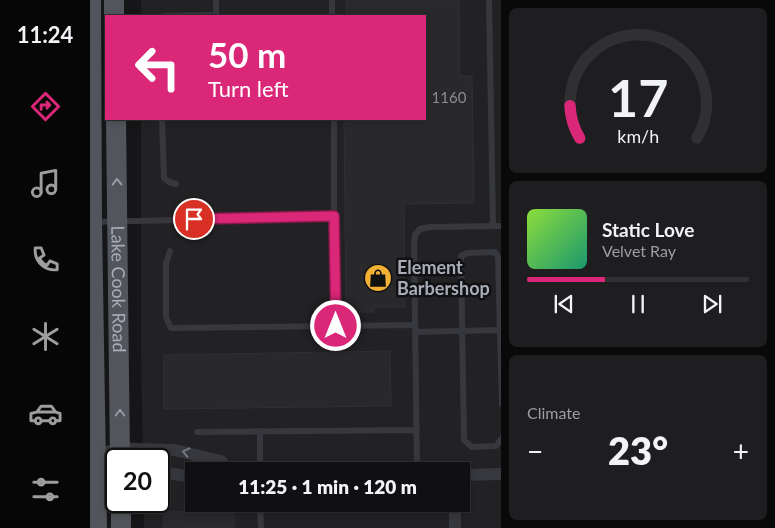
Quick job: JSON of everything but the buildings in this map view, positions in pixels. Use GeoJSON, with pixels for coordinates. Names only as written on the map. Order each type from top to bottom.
{"type":"FeatureCollection","features":[{"type":"Feature","properties":{"kind":"main road","name":"Lake Cook Road"},"geometry":{"type":"LineString","coordinates":[[91,0],[93,456],[97,528]]}},
{"type":"Feature","properties":{"kind":"main road"},"geometry":{"type":"LineString","coordinates":[[114,0],[114,15]]}},
{"type":"Feature","properties":{"kind":"main road","name":"Lake Cook Road"},"geometry":{"type":"LineString","coordinates":[[116,120],[119,448]]}},
{"type":"Feature","properties":{"kind":"main road"},"geometry":{"type":"LineString","coordinates":[[121,513],[121,528]]}},
{"type":"Feature","properties":{"kind":"street"},"geometry":{"type":"LineString","coordinates":[[170,450],[222,462]]}},
{"type":"Feature","properties":{"kind":"street"},"geometry":{"type":"LineString","coordinates":[[170,474],[185,476]]}},
{"type":"Feature","properties":{"kind":"street"},"geometry":{"type":"LineString","coordinates":[[470,475],[501,474]]}},
{"type":"Feature","properties":{"kind":"street"},"geometry":{"type":"LineString","coordinates":[[455,512],[455,528]]}},
{"type":"Feature","properties":{"kind":"lane"},"geometry":{"type":"LineString","coordinates":[[216,0],[216,15]]}},
{"type":"Feature","properties":{"kind":"lane"},"geometry":{"type":"LineString","coordinates":[[332,0],[332,15]]}},
{"type":"Feature","properties":{"kind":"lane"},"geometry":{"type":"LineString","coordinates":[[489,0],[492,226]]}},
{"type":"Feature","properties":{"kind":"lane"},"geometry":{"type":"LineString","coordinates":[[162,120],[164,178],[176,184]]}},
{"type":"Feature","properties":{"kind":"lane"},"geometry":{"type":"LineString","coordinates":[[334,120],[336,326]]}},
{"type":"Feature","properties":{"kind":"lane"},"geometry":{"type":"LineString","coordinates":[[91,222],[334,216]]}},
{"type":"Feature","properties":{"kind":"lane"},"geometry":{"type":"LineString","coordinates":[[417,462],[415,235],[420,229],[501,226]]}},
{"type":"Feature","properties":{"kind":"lane"},"geometry":{"type":"LineString","coordinates":[[170,251],[166,264],[166,317],[171,328],[336,326],[463,331],[500,330]]}},
{"type":"Feature","properties":{"kind":"lane"},"geometry":{"type":"LineString","coordinates":[[501,404],[498,258],[495,252],[467,253],[461,256],[464,440],[472,447],[496,446],[501,438]]}},
{"type":"Feature","properties":{"kind":"lane"},"geometry":{"type":"LineString","coordinates":[[197,432],[417,430]]}},
{"type":"Feature","properties":{"kind":"lane"},"geometry":{"type":"LineString","coordinates":[[260,431],[260,462]]}},
{"type":"Feature","properties":{"kind":"lane"},"geometry":{"type":"LineString","coordinates":[[260,512],[261,528]]}},
{"type":"Feature","properties":{"kind":"shaded area"},"geometry":{"type":"Polygon","coordinates":[[[141,0],[501,0],[501,528],[144,528],[143,513],[170,513],[170,448],[143,448],[141,120],[426,120],[426,15],[141,15],[141,0]]]}},
{"type":"Feature","properties":{"kind":"place","name":"Element Barbershop"},"geometry":{"type":"Point","coordinates":[378,278]}},
{"type":"Feature","properties":{"kind":"route"},"geometry":{"type":"LineString","coordinates":[[194,219],[334,216],[336,326]]}}]}
